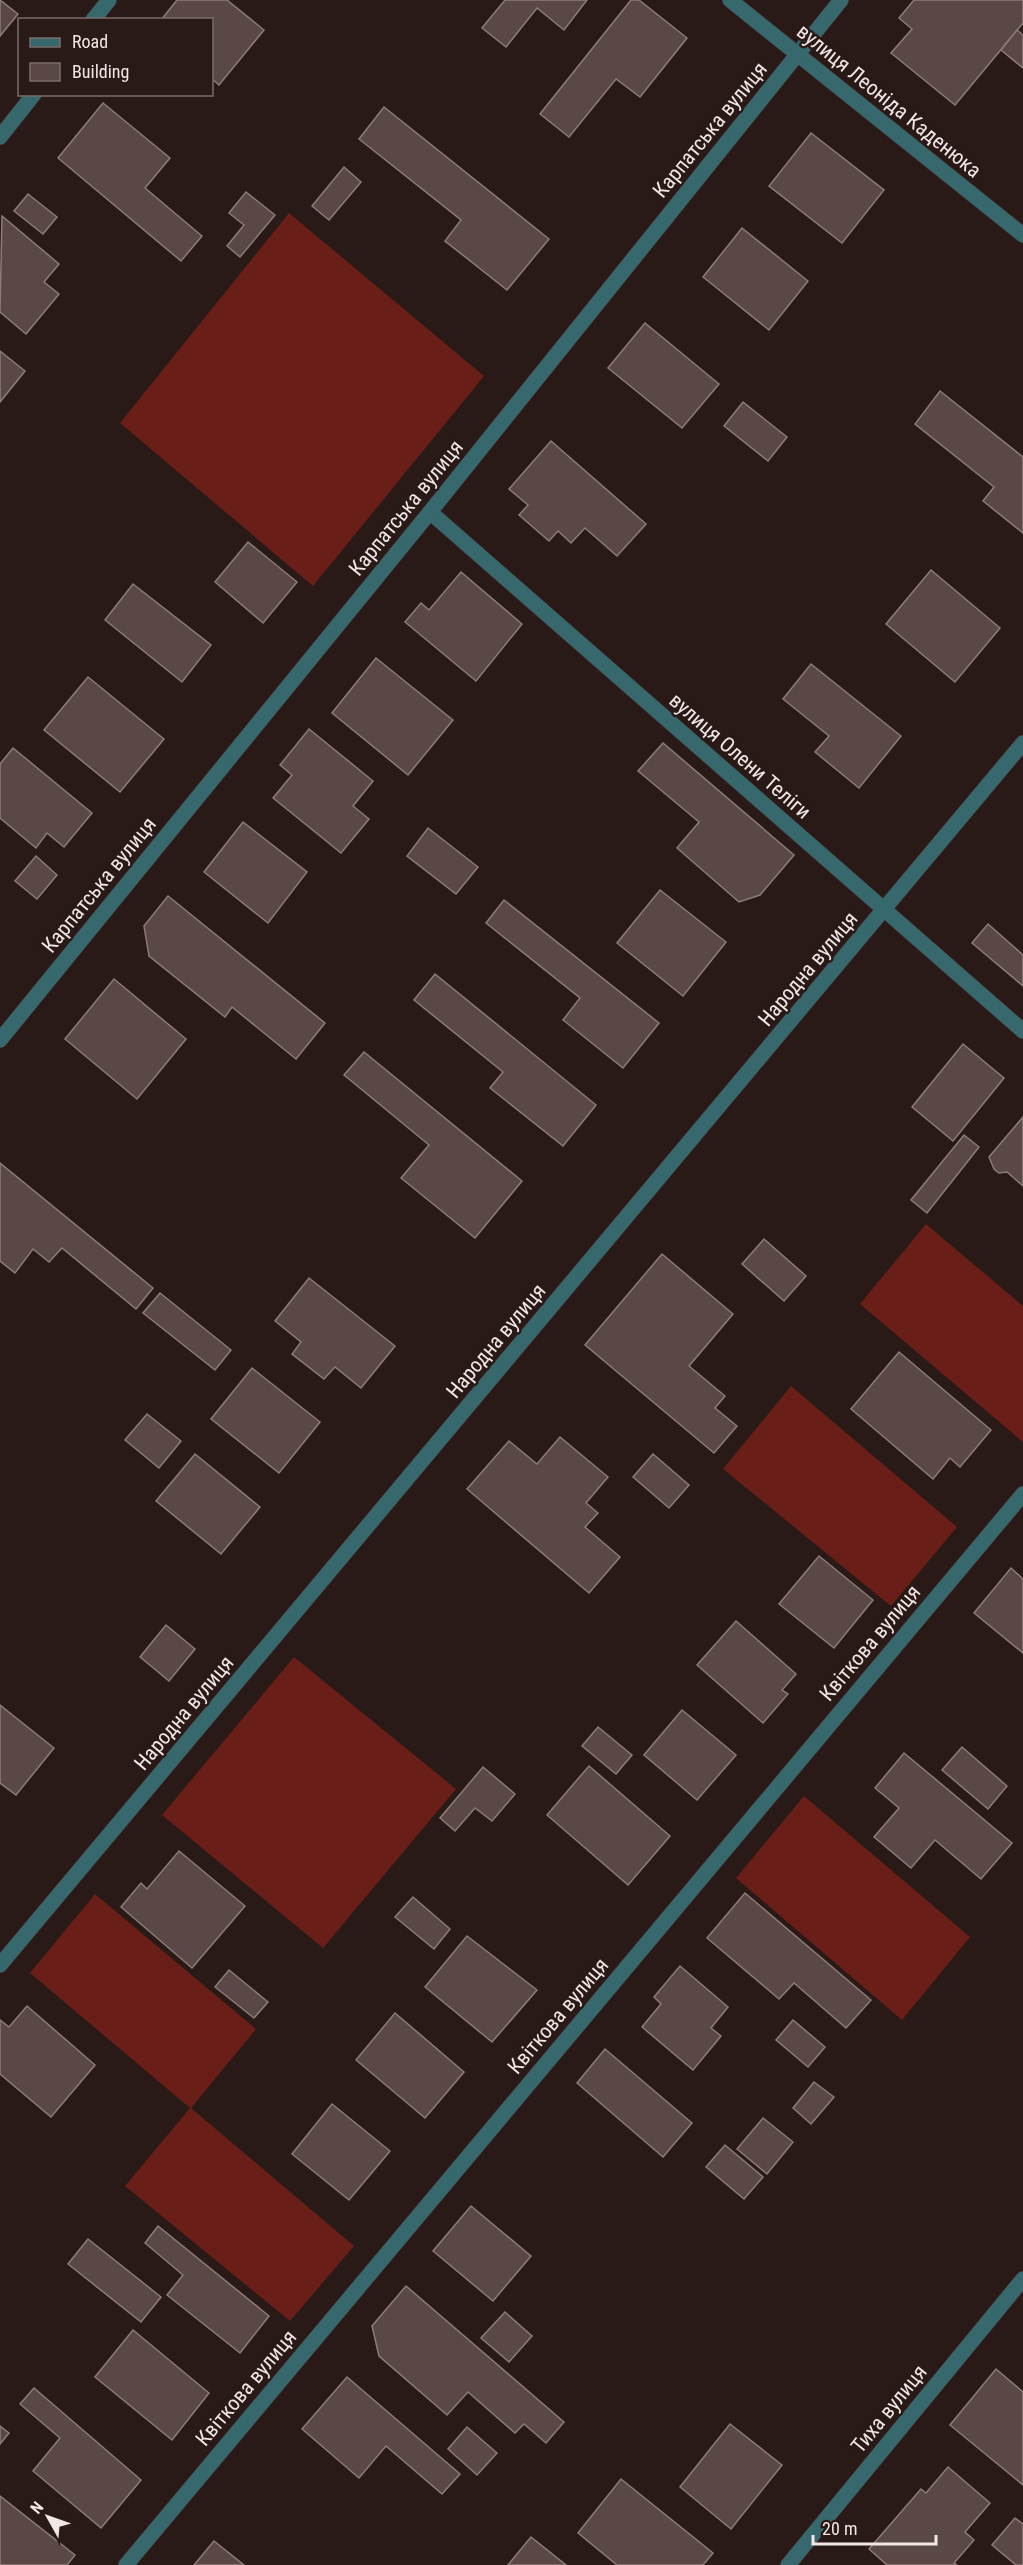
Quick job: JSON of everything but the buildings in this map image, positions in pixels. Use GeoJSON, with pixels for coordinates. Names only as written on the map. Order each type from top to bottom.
{"type":"FeatureCollection","features":[{"type":"Feature","properties":{"kind":"street"},"geometry":{"type":"LineString","coordinates":[[95,18],[109,0]]}},
{"type":"Feature","properties":{"kind":"street","name":"вулиця Леоніда Каденюка"},"geometry":{"type":"LineString","coordinates":[[730,0],[1023,235]]}},
{"type":"Feature","properties":{"kind":"street","name":"Карпатська вулиця"},"geometry":{"type":"LineString","coordinates":[[0,1040],[430,512],[841,0]]}},
{"type":"Feature","properties":{"kind":"street"},"geometry":{"type":"LineString","coordinates":[[0,137],[32,96]]}},
{"type":"Feature","properties":{"kind":"street","name":"вулиця Олени Теліги"},"geometry":{"type":"LineString","coordinates":[[430,512],[1023,1031]]}},
{"type":"Feature","properties":{"kind":"street","name":"Народна вулиця"},"geometry":{"type":"LineString","coordinates":[[0,1965],[1023,743]]}},
{"type":"Feature","properties":{"kind":"street","name":"Квіткова вулиця"},"geometry":{"type":"LineString","coordinates":[[126,2565],[1023,1494]]}},
{"type":"Feature","properties":{"kind":"street","name":"Тиха вулиця"},"geometry":{"type":"LineString","coordinates":[[788,2565],[1023,2279]]}},
{"type":"Feature","properties":{"kind":"shaded area"},"geometry":{"type":"Polygon","coordinates":[[[289,213],[484,376],[313,586],[120,423],[289,213]]]}},
{"type":"Feature","properties":{"kind":"shaded area"},"geometry":{"type":"Polygon","coordinates":[[[926,1224],[1023,1306],[1023,1442],[860,1304],[926,1224]]]}},
{"type":"Feature","properties":{"kind":"shaded area"},"geometry":{"type":"Polygon","coordinates":[[[791,1386],[957,1527],[891,1606],[723,1469],[791,1386]]]}},
{"type":"Feature","properties":{"kind":"shaded area"},"geometry":{"type":"Polygon","coordinates":[[[294,1657],[456,1789],[323,1948],[162,1815],[294,1657]]]}},
{"type":"Feature","properties":{"kind":"shaded area"},"geometry":{"type":"Polygon","coordinates":[[[804,1796],[970,1937],[902,2020],[736,1878],[804,1796]]]}},
{"type":"Feature","properties":{"kind":"shaded area"},"geometry":{"type":"Polygon","coordinates":[[[95,1894],[256,2029],[191,2108],[354,2246],[290,2321],[125,2186],[190,2108],[30,1973],[95,1894]]]}}]}
